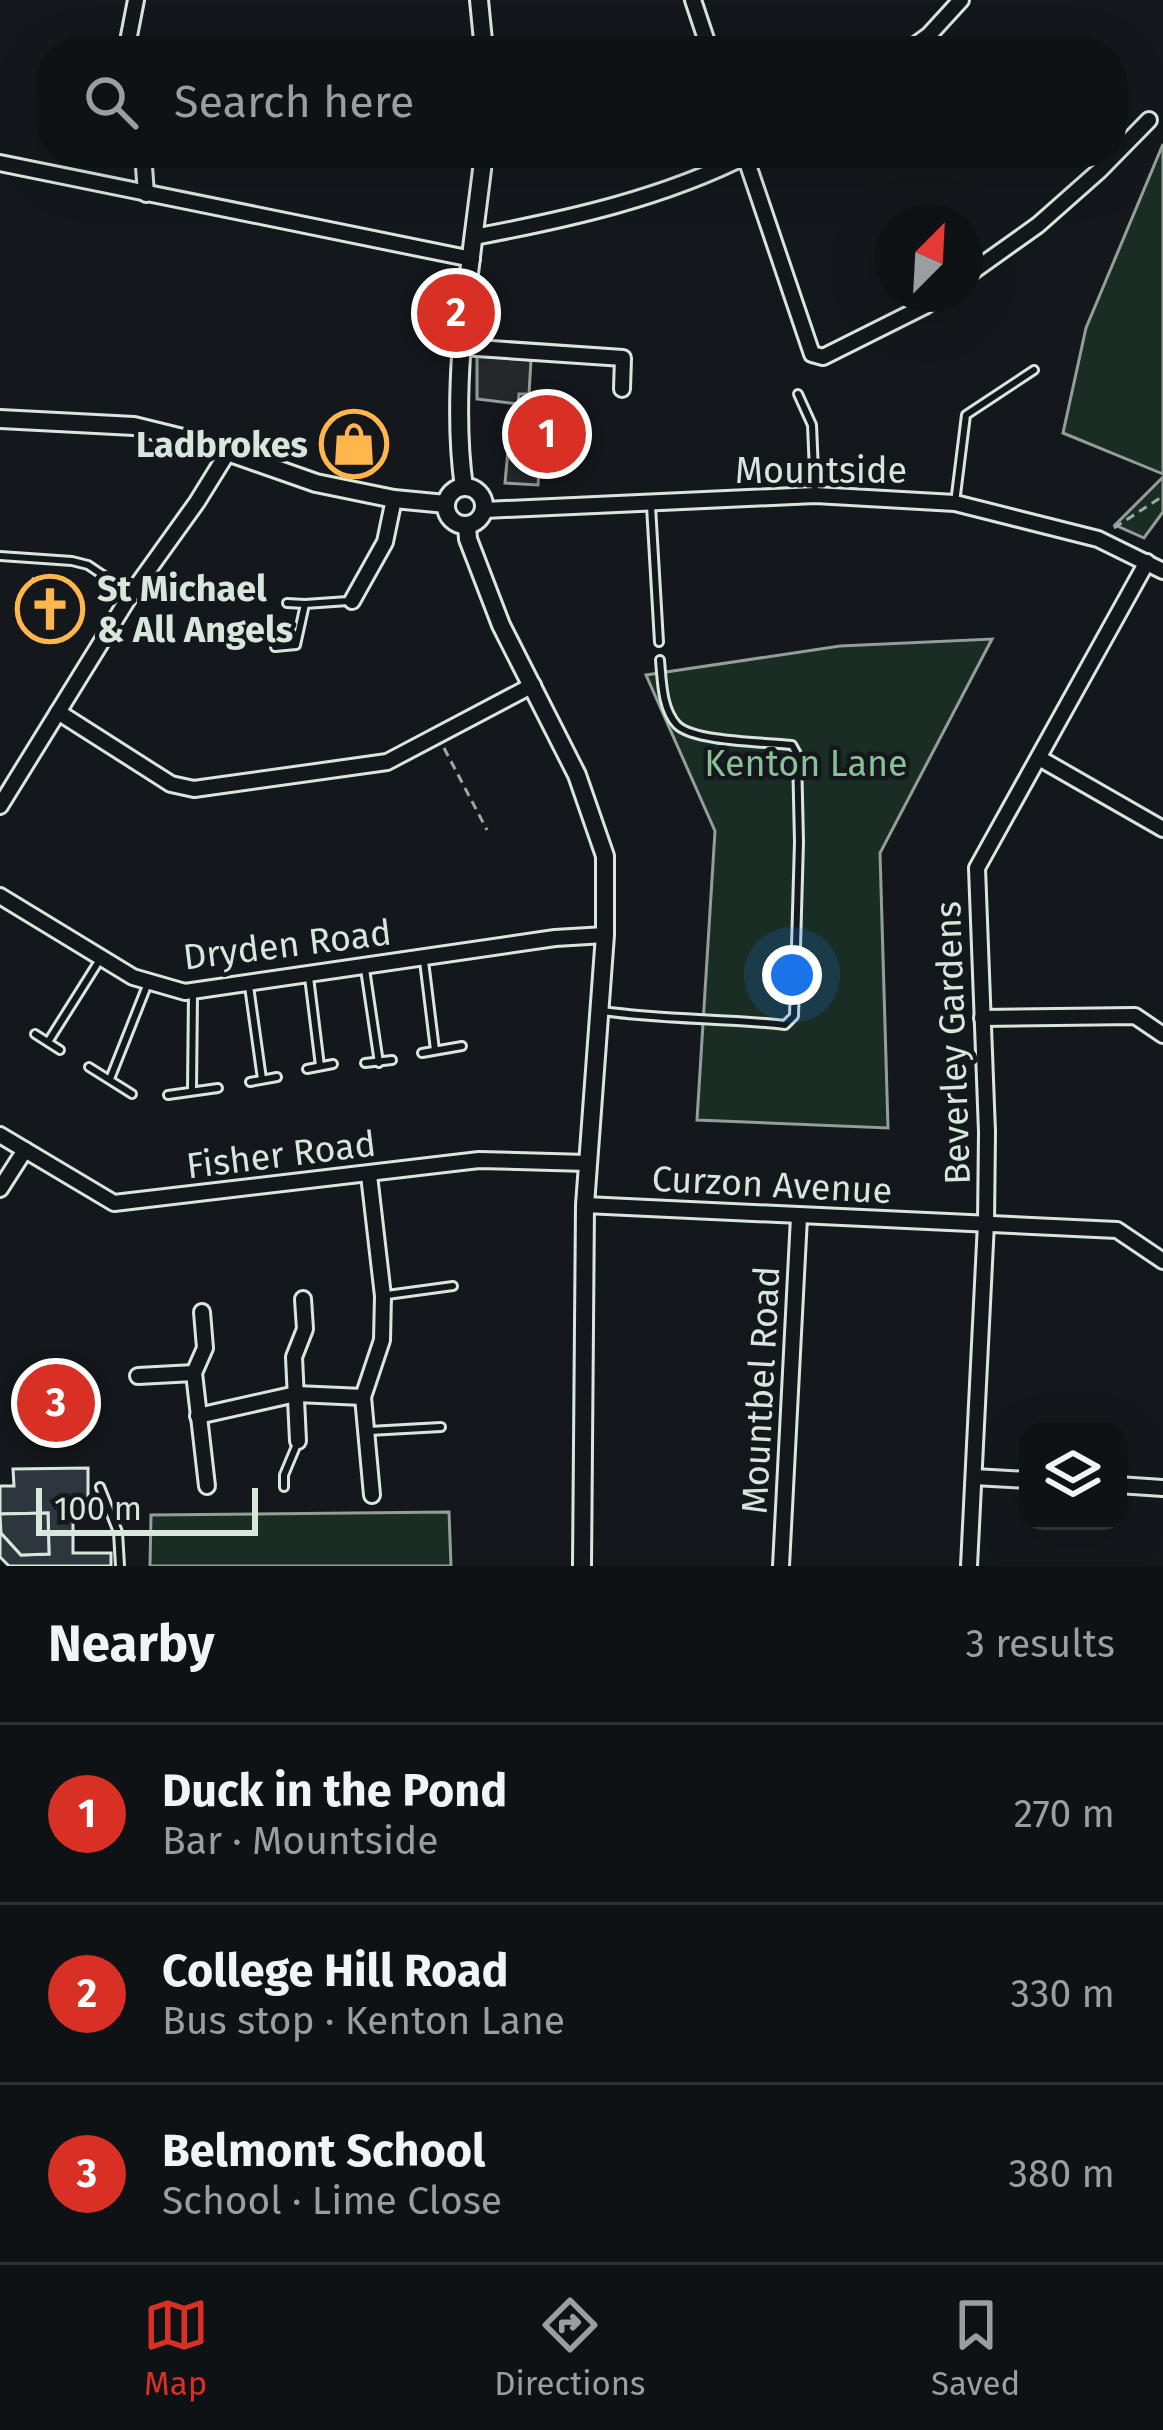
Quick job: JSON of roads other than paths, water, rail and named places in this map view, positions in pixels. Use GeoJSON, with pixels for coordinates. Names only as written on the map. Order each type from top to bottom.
{"type":"FeatureCollection","features":[{"type":"Feature","properties":{"kind":"street"},"geometry":{"type":"LineString","coordinates":[[129,36],[136,0]]}},
{"type":"Feature","properties":{"kind":"street"},"geometry":{"type":"LineString","coordinates":[[478,0],[482,36]]}},
{"type":"Feature","properties":{"kind":"street"},"geometry":{"type":"LineString","coordinates":[[692,0],[705,36]]}},
{"type":"Feature","properties":{"kind":"street"},"geometry":{"type":"LineString","coordinates":[[928,36],[961,0]]}},
{"type":"Feature","properties":{"kind":"street"},"geometry":{"type":"LineString","coordinates":[[1127,142],[1149,120]]}},
{"type":"Feature","properties":{"kind":"street"},"geometry":{"type":"LineString","coordinates":[[0,163],[472,259]]}},
{"type":"Feature","properties":{"kind":"street"},"geometry":{"type":"LineString","coordinates":[[144,168],[146,194]]}},
{"type":"Feature","properties":{"kind":"street"},"geometry":{"type":"LineString","coordinates":[[464,487],[460,438],[463,347],[482,168]]}},
{"type":"Feature","properties":{"kind":"street"},"geometry":{"type":"LineString","coordinates":[[474,237],[569,219],[653,194],[714,168]]}},
{"type":"Feature","properties":{"kind":"street"},"geometry":{"type":"LineString","coordinates":[[752,168],[812,354],[823,357],[913,312]]}},
{"type":"Feature","properties":{"kind":"street"},"geometry":{"type":"LineString","coordinates":[[983,264],[1038,225],[1102,168]]}},
{"type":"Feature","properties":{"kind":"street"},"geometry":{"type":"LineString","coordinates":[[463,347],[622,358],[622,389]]}},
{"type":"Feature","properties":{"kind":"street"},"geometry":{"type":"LineString","coordinates":[[0,419],[134,425],[316,483],[446,504]]}},
{"type":"Feature","properties":{"kind":"street"},"geometry":{"type":"LineString","coordinates":[[0,806],[131,594],[228,452]]}},
{"type":"Feature","properties":{"kind":"street"},"geometry":{"type":"LineString","coordinates":[[464,487],[480,493],[484,509],[467,526],[451,520],[446,504],[454,490],[464,487]]}},
{"type":"Feature","properties":{"kind":"street","name":"Mountside"},"geometry":{"type":"LineString","coordinates":[[484,509],[814,495],[955,502],[1098,539],[1163,571]]}},
{"type":"Feature","properties":{"kind":"street"},"geometry":{"type":"LineString","coordinates":[[352,601],[385,542],[394,499]]}},
{"type":"Feature","properties":{"kind":"street"},"geometry":{"type":"LineString","coordinates":[[467,526],[501,626],[577,775],[605,856],[605,935],[585,1205],[581,1566]]}},
{"type":"Feature","properties":{"kind":"street","name":"Beverley Gardens"},"geometry":{"type":"LineString","coordinates":[[969,1566],[987,1132],[976,868],[1147,562]]}},
{"type":"Feature","properties":{"kind":"street"},"geometry":{"type":"LineString","coordinates":[[58,712],[171,784],[194,789],[387,762],[533,685]]}},
{"type":"Feature","properties":{"kind":"street"},"geometry":{"type":"LineString","coordinates":[[1039,758],[1163,829]]}},
{"type":"Feature","properties":{"kind":"street","name":"Dryden Road"},"geometry":{"type":"LineString","coordinates":[[0,896],[148,983],[185,992],[554,938],[605,935]]}},
{"type":"Feature","properties":{"kind":"street"},"geometry":{"type":"LineString","coordinates":[[982,1018],[1135,1016],[1163,1035]]}},
{"type":"Feature","properties":{"kind":"street","name":"Fisher Road"},"geometry":{"type":"LineString","coordinates":[[0,1135],[114,1203],[479,1160],[587,1163]]}},
{"type":"Feature","properties":{"kind":"street"},"geometry":{"type":"LineString","coordinates":[[0,1189],[25,1150]]}},
{"type":"Feature","properties":{"kind":"street"},"geometry":{"type":"LineString","coordinates":[[369,1175],[383,1296],[382,1340],[363,1397],[372,1495]]}},
{"type":"Feature","properties":{"kind":"street","name":"Curzon Avenue"},"geometry":{"type":"LineString","coordinates":[[585,1205],[1117,1230],[1163,1262]]}},
{"type":"Feature","properties":{"kind":"street","name":"Mountbel Road"},"geometry":{"type":"LineString","coordinates":[[781,1566],[799,1217]]}},
{"type":"Feature","properties":{"kind":"street"},"geometry":{"type":"LineString","coordinates":[[298,1441],[294,1357],[305,1329],[303,1299]]}},
{"type":"Feature","properties":{"kind":"street"},"geometry":{"type":"LineString","coordinates":[[202,1312],[205,1348],[194,1373],[207,1486]]}},
{"type":"Feature","properties":{"kind":"street"},"geometry":{"type":"LineString","coordinates":[[138,1376],[194,1373]]}},
{"type":"Feature","properties":{"kind":"street"},"geometry":{"type":"LineString","coordinates":[[198,1416],[296,1394],[363,1397]]}},
{"type":"Feature","properties":{"kind":"street"},"geometry":{"type":"LineString","coordinates":[[974,1477],[1019,1480]]}},
{"type":"Feature","properties":{"kind":"street"},"geometry":{"type":"LineString","coordinates":[[1127,1486],[1163,1488]]}},
{"type":"Feature","properties":{"kind":"lane"},"geometry":{"type":"LineString","coordinates":[[955,502],[966,415],[1034,370]]}},
{"type":"Feature","properties":{"kind":"lane"},"geometry":{"type":"LineString","coordinates":[[798,394],[812,425],[814,495]]}},
{"type":"Feature","properties":{"kind":"lane"},"geometry":{"type":"LineString","coordinates":[[650,502],[658,642]]}},
{"type":"Feature","properties":{"kind":"lane"},"geometry":{"type":"LineString","coordinates":[[0,556],[88,565],[131,594]]}},
{"type":"Feature","properties":{"kind":"lane"},"geometry":{"type":"LineString","coordinates":[[287,603],[352,601]]}},
{"type":"Feature","properties":{"kind":"lane"},"geometry":{"type":"LineString","coordinates":[[275,647],[296,645],[305,604]]}},
{"type":"Feature","properties":{"kind":"lane"},"geometry":{"type":"LineString","coordinates":[[599,1010],[652,1018],[726,1018],[785,1025],[794,1016],[797,754],[792,745],[693,735],[677,725],[663,698],[660,660]]}},
{"type":"Feature","properties":{"kind":"lane"},"geometry":{"type":"LineString","coordinates":[[423,957],[435,1050]]}},
{"type":"Feature","properties":{"kind":"lane"},"geometry":{"type":"LineString","coordinates":[[48,1042],[101,958]]}},
{"type":"Feature","properties":{"kind":"lane"},"geometry":{"type":"LineString","coordinates":[[364,966],[379,1063]]}},
{"type":"Feature","properties":{"kind":"lane"},"geometry":{"type":"LineString","coordinates":[[309,974],[320,1066]]}},
{"type":"Feature","properties":{"kind":"lane"},"geometry":{"type":"LineString","coordinates":[[110,1078],[148,983]]}},
{"type":"Feature","properties":{"kind":"lane"},"geometry":{"type":"LineString","coordinates":[[248,983],[262,1079]]}},
{"type":"Feature","properties":{"kind":"lane"},"geometry":{"type":"LineString","coordinates":[[192,1090],[193,990]]}},
{"type":"Feature","properties":{"kind":"lane"},"geometry":{"type":"LineString","coordinates":[[35,1034],[61,1049]]}},
{"type":"Feature","properties":{"kind":"lane"},"geometry":{"type":"LineString","coordinates":[[422,1053],[462,1046]]}},
{"type":"Feature","properties":{"kind":"lane"},"geometry":{"type":"LineString","coordinates":[[365,1063],[392,1060]]}},
{"type":"Feature","properties":{"kind":"lane"},"geometry":{"type":"LineString","coordinates":[[307,1069],[333,1064]]}},
{"type":"Feature","properties":{"kind":"lane"},"geometry":{"type":"LineString","coordinates":[[89,1066],[132,1094]]}},
{"type":"Feature","properties":{"kind":"lane"},"geometry":{"type":"LineString","coordinates":[[250,1082],[277,1077]]}},
{"type":"Feature","properties":{"kind":"lane"},"geometry":{"type":"LineString","coordinates":[[168,1095],[218,1088]]}},
{"type":"Feature","properties":{"kind":"lane"},"geometry":{"type":"LineString","coordinates":[[383,1296],[453,1286]]}},
{"type":"Feature","properties":{"kind":"lane"},"geometry":{"type":"LineString","coordinates":[[365,1432],[441,1427]]}},
{"type":"Feature","properties":{"kind":"lane"},"geometry":{"type":"LineString","coordinates":[[284,1487],[298,1441]]}},
{"type":"Feature","properties":{"kind":"lane"},"geometry":{"type":"LineString","coordinates":[[100,1487],[118,1532],[120,1566]]}},
{"type":"Feature","properties":{"kind":"place","name":"College Hill Road"},"geometry":{"type":"Point","coordinates":[456,313]}},
{"type":"Feature","properties":{"kind":"place","name":"Duck in the Pond"},"geometry":{"type":"Point","coordinates":[547,434]}},
{"type":"Feature","properties":{"kind":"place","name":"Ladbrokes"},"geometry":{"type":"Point","coordinates":[354,444]}},
{"type":"Feature","properties":{"kind":"place","name":"St Michael & All Angels"},"geometry":{"type":"Point","coordinates":[50,609]}},
{"type":"Feature","properties":{"kind":"place","name":"Belmont School"},"geometry":{"type":"Point","coordinates":[56,1403]}},
{"type":"Feature","properties":{"kind":"park label","name":"Kenton Lane"},"geometry":{"type":"Point","coordinates":[806,763]}}]}
